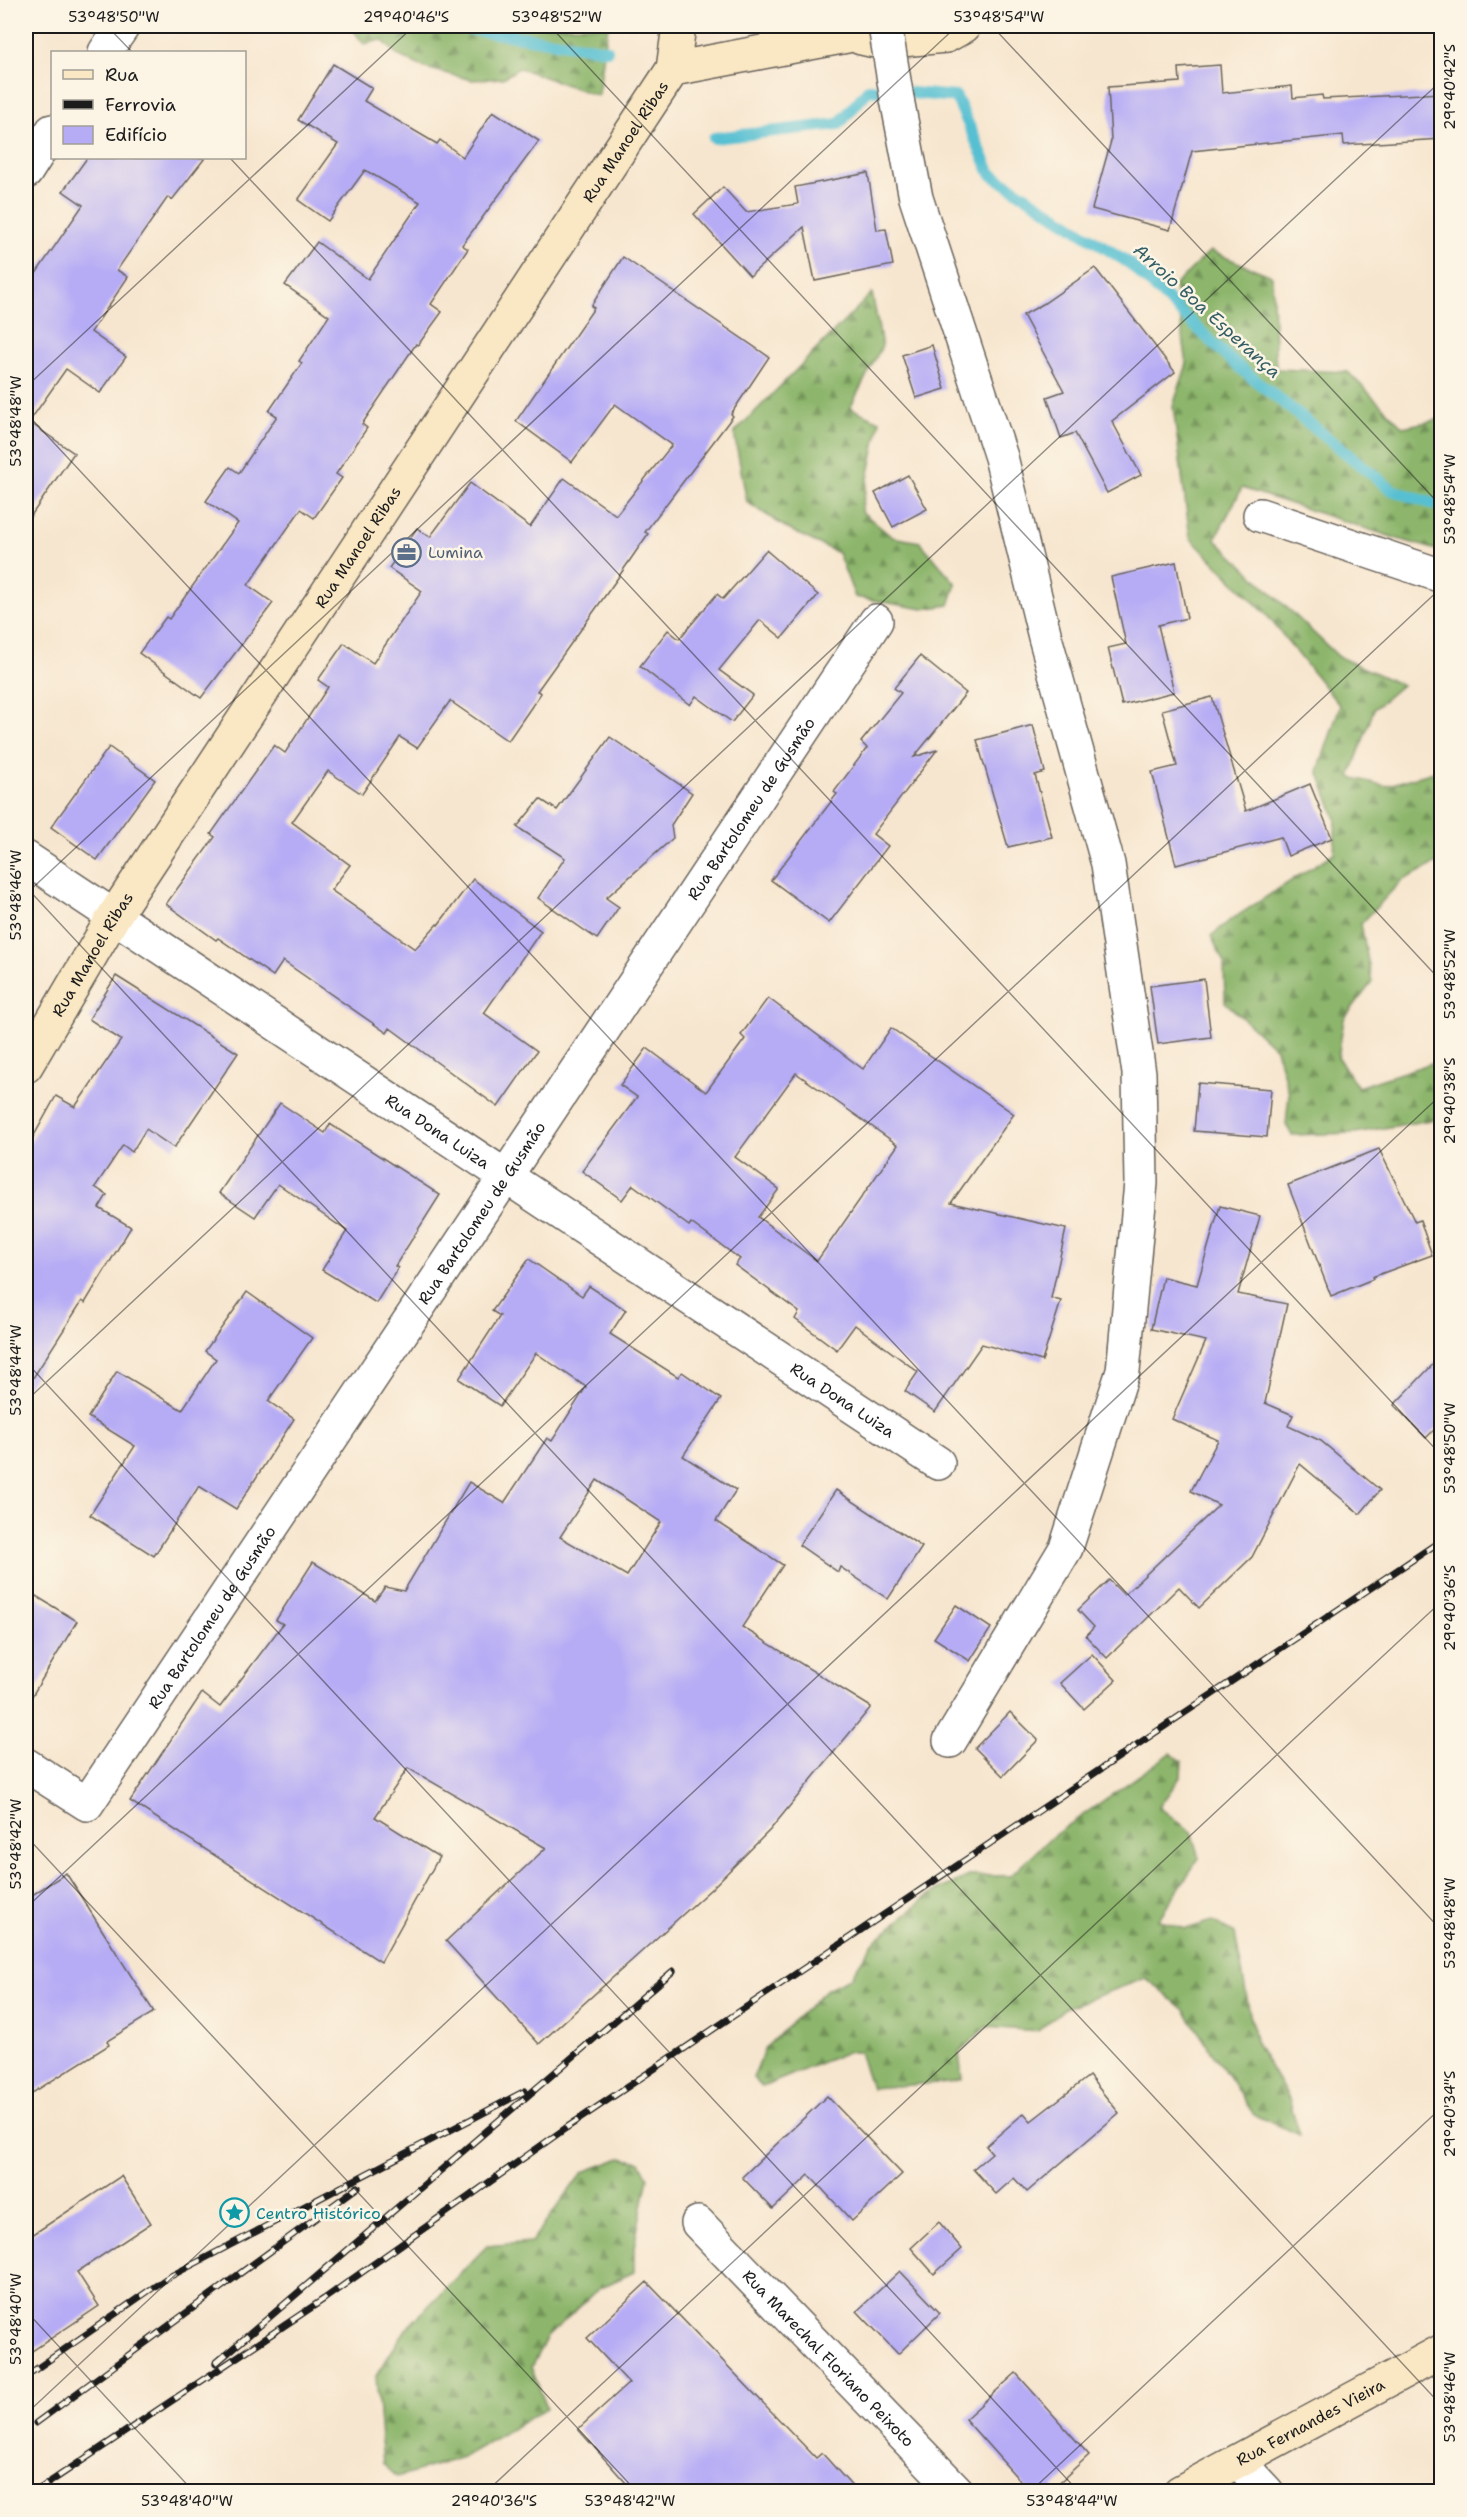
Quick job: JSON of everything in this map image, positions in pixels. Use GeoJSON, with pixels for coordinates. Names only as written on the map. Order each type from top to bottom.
{"type":"FeatureCollection","features":[{"type":"Feature","properties":{"kind":"street"},"geometry":{"type":"LineString","coordinates":[[106,51],[123,26]]}},
{"type":"Feature","properties":{"kind":"street","name":"Rua Manoel Ribas"},"geometry":{"type":"LineString","coordinates":[[26,1066],[114,916],[673,69],[679,26]]}},
{"type":"Feature","properties":{"kind":"street"},"geometry":{"type":"LineString","coordinates":[[885,26],[916,198],[1001,457],[1045,637],[1108,864],[1139,1073],[1141,1183],[1123,1371],[1066,1548],[950,1740]]}},
{"type":"Feature","properties":{"kind":"street"},"geometry":{"type":"LineString","coordinates":[[673,69],[859,31],[879,42],[946,36],[964,26]]}},
{"type":"Feature","properties":{"kind":"street"},"geometry":{"type":"LineString","coordinates":[[26,172],[51,133]]}},
{"type":"Feature","properties":{"kind":"street"},"geometry":{"type":"LineString","coordinates":[[1260,515],[1442,576]]}},
{"type":"Feature","properties":{"kind":"street","name":"Rua Bartolomeu de Gusmão"},"geometry":{"type":"LineString","coordinates":[[26,1765],[87,1804],[876,621]]}},
{"type":"Feature","properties":{"kind":"street","name":"Rua Dona Luiza"},"geometry":{"type":"LineString","coordinates":[[26,858],[938,1463]]}},
{"type":"Feature","properties":{"kind":"street","name":"Rua Marechal Floriano Peixoto"},"geometry":{"type":"LineString","coordinates":[[698,2223],[958,2492]]}},
{"type":"Feature","properties":{"kind":"street","name":"Rua Fernandes Vieira"},"geometry":{"type":"LineString","coordinates":[[1180,2492],[1442,2351]]}},
{"type":"Feature","properties":{"kind":"street"},"geometry":{"type":"LineString","coordinates":[[1239,2462],[1267,2492]]}},
{"type":"Feature","properties":{"kind":"green space"},"geometry":{"type":"Polygon","coordinates":[[[350,26],[480,26],[491,31],[515,26],[608,26],[598,96],[519,68],[503,78],[472,80],[425,68],[397,55],[382,40],[364,44],[350,26]]]}},
{"type":"Feature","properties":{"kind":"green space"},"geometry":{"type":"Polygon","coordinates":[[[1210,251],[1272,276],[1276,369],[1348,372],[1403,427],[1441,419],[1441,551],[1242,488],[1215,539],[1339,657],[1402,685],[1374,709],[1350,777],[1385,786],[1441,770],[1441,861],[1401,881],[1361,924],[1372,982],[1344,1019],[1338,1058],[1358,1087],[1441,1060],[1441,1118],[1355,1133],[1292,1135],[1286,1125],[1289,1093],[1276,1049],[1225,1002],[1224,962],[1211,936],[1229,921],[1334,853],[1336,819],[1318,771],[1340,706],[1265,613],[1190,538],[1173,406],[1187,364],[1175,285],[1210,251]]]}},
{"type":"Feature","properties":{"kind":"green space"},"geometry":{"type":"Polygon","coordinates":[[[872,293],[882,346],[850,408],[880,421],[861,511],[892,537],[920,542],[956,584],[949,605],[923,609],[855,597],[838,553],[788,529],[747,502],[734,433],[872,293]]]}},
{"type":"Feature","properties":{"kind":"green space"},"geometry":{"type":"Polygon","coordinates":[[[1171,1753],[1182,1761],[1181,1776],[1159,1807],[1191,1832],[1199,1858],[1158,1920],[1186,1929],[1213,1921],[1235,1934],[1255,2041],[1289,2099],[1300,2135],[1254,2115],[1184,2010],[1146,1978],[1065,2008],[1038,2031],[986,2027],[959,2052],[962,2079],[950,2082],[871,2088],[859,2052],[847,2052],[762,2087],[753,2078],[765,2048],[827,1989],[850,1978],[873,1943],[930,1894],[969,1876],[1010,1876],[1053,1836],[1171,1753]]]}},
{"type":"Feature","properties":{"kind":"green space"},"geometry":{"type":"Polygon","coordinates":[[[621,2158],[640,2162],[648,2177],[634,2247],[634,2272],[600,2288],[547,2337],[531,2367],[547,2408],[463,2457],[397,2477],[383,2464],[376,2376],[406,2329],[487,2246],[531,2242],[583,2172],[621,2158]]]}},
{"type":"Feature","properties":{"kind":"building"},"geometry":{"type":"Polygon","coordinates":[[[333,64],[372,88],[364,101],[437,144],[440,140],[463,157],[493,111],[539,141],[462,245],[468,249],[431,304],[442,312],[418,345],[416,344],[362,424],[367,428],[336,474],[342,478],[314,518],[301,509],[248,585],[273,603],[201,698],[139,653],[166,617],[169,619],[238,523],[206,501],[230,467],[239,473],[277,416],[269,411],[302,363],[299,361],[329,316],[285,285],[317,242],[368,279],[420,202],[365,170],[328,221],[298,200],[338,144],[298,120],[333,64]]]}},
{"type":"Feature","properties":{"kind":"building"},"geometry":{"type":"Polygon","coordinates":[[[1220,65],[1222,93],[1292,86],[1293,98],[1322,95],[1323,99],[1442,93],[1442,139],[1344,145],[1343,135],[1192,151],[1170,230],[1092,209],[1111,141],[1108,87],[1180,82],[1179,68],[1220,65]]]}},
{"type":"Feature","properties":{"kind":"building"},"geometry":{"type":"Polygon","coordinates":[[[86,159],[204,159],[172,200],[168,197],[117,270],[128,277],[91,332],[126,357],[100,393],[66,369],[29,422],[74,453],[26,523],[26,288],[83,205],[63,191],[86,159]]]}},
{"type":"Feature","properties":{"kind":"building"},"geometry":{"type":"Polygon","coordinates":[[[868,173],[877,230],[886,229],[893,265],[815,281],[804,227],[750,276],[694,214],[723,187],[746,212],[798,204],[795,187],[868,173]]]}},
{"type":"Feature","properties":{"kind":"building"},"geometry":{"type":"Polygon","coordinates":[[[623,257],[769,357],[731,414],[733,416],[645,532],[648,534],[537,691],[541,693],[508,741],[450,701],[417,748],[400,737],[362,794],[328,771],[292,822],[350,865],[331,890],[415,949],[438,925],[473,879],[541,931],[484,1013],[537,1051],[498,1107],[390,1028],[387,1033],[283,961],[273,976],[218,938],[216,940],[166,904],[215,837],[211,834],[274,745],[285,753],[328,687],[318,680],[344,643],[373,663],[422,591],[389,568],[417,528],[430,537],[470,483],[530,527],[564,478],[616,515],[672,445],[615,404],[572,462],[516,421],[594,308],[591,306],[623,257]]]}},
{"type":"Feature","properties":{"kind":"building"},"geometry":{"type":"Polygon","coordinates":[[[1095,268],[1175,372],[1112,421],[1141,475],[1107,493],[1075,433],[1061,438],[1047,397],[1064,391],[1023,315],[1095,268]]]}},
{"type":"Feature","properties":{"kind":"building"},"geometry":{"type":"Polygon","coordinates":[[[932,345],[945,389],[916,398],[902,355],[932,345]]]}},
{"type":"Feature","properties":{"kind":"building"},"geometry":{"type":"Polygon","coordinates":[[[908,475],[927,509],[893,527],[875,493],[908,475]]]}},
{"type":"Feature","properties":{"kind":"building"},"geometry":{"type":"Polygon","coordinates":[[[766,550],[818,595],[782,638],[760,620],[719,670],[753,695],[732,722],[696,696],[690,705],[640,666],[668,630],[679,639],[717,594],[723,599],[766,550]]]}},
{"type":"Feature","properties":{"kind":"building"},"geometry":{"type":"Polygon","coordinates":[[[1176,562],[1187,618],[1158,625],[1174,692],[1122,705],[1108,648],[1126,644],[1111,577],[1176,562]]]}},
{"type":"Feature","properties":{"kind":"building"},"geometry":{"type":"Polygon","coordinates":[[[920,656],[966,693],[914,757],[937,750],[873,834],[888,846],[829,923],[771,880],[837,794],[834,792],[867,748],[861,742],[901,693],[894,688],[920,656]]]}},
{"type":"Feature","properties":{"kind":"building"},"geometry":{"type":"Polygon","coordinates":[[[1212,697],[1246,811],[1310,784],[1332,838],[1288,856],[1281,837],[1176,865],[1152,772],[1177,766],[1162,710],[1212,697]]]}},
{"type":"Feature","properties":{"kind":"building"},"geometry":{"type":"Polygon","coordinates":[[[1033,725],[1045,772],[1035,775],[1052,837],[1008,847],[977,740],[1033,725]]]}},
{"type":"Feature","properties":{"kind":"building"},"geometry":{"type":"Polygon","coordinates":[[[610,737],[692,793],[671,825],[673,838],[606,898],[619,907],[597,939],[538,898],[565,858],[517,827],[540,799],[557,810],[610,737]]]}},
{"type":"Feature","properties":{"kind":"building"},"geometry":{"type":"Polygon","coordinates":[[[109,747],[155,780],[97,860],[51,827],[109,747]]]}},
{"type":"Feature","properties":{"kind":"building"},"geometry":{"type":"Polygon","coordinates":[[[116,976],[238,1053],[174,1148],[146,1129],[132,1152],[123,1145],[95,1187],[107,1195],[99,1208],[131,1227],[85,1303],[82,1301],[26,1389],[26,1150],[56,1096],[75,1107],[121,1040],[89,1019],[116,976]]]}},
{"type":"Feature","properties":{"kind":"building"},"geometry":{"type":"Polygon","coordinates":[[[1204,979],[1211,1037],[1158,1044],[1150,986],[1204,979]]]}},
{"type":"Feature","properties":{"kind":"building"},"geometry":{"type":"Polygon","coordinates":[[[768,998],[863,1069],[891,1028],[1014,1114],[951,1203],[1066,1229],[1051,1298],[1061,1301],[1042,1361],[982,1344],[935,1412],[905,1391],[918,1372],[855,1325],[837,1350],[795,1319],[799,1312],[735,1265],[740,1259],[691,1223],[689,1226],[633,1185],[622,1200],[582,1171],[637,1097],[620,1085],[647,1048],[706,1092],[745,1039],[741,1035],[768,998]],[[796,1073],[735,1157],[779,1189],[758,1217],[817,1261],[898,1145],[796,1073]]]}},
{"type":"Feature","properties":{"kind":"building"},"geometry":{"type":"Polygon","coordinates":[[[1198,1083],[1271,1089],[1267,1137],[1194,1131],[1198,1083]]]}},
{"type":"Feature","properties":{"kind":"building"},"geometry":{"type":"Polygon","coordinates":[[[280,1103],[325,1133],[330,1124],[440,1195],[395,1266],[398,1268],[376,1303],[322,1270],[347,1231],[278,1184],[255,1217],[219,1193],[280,1103]]]}},
{"type":"Feature","properties":{"kind":"building"},"geometry":{"type":"Polygon","coordinates":[[[1379,1149],[1415,1222],[1420,1220],[1432,1255],[1372,1277],[1373,1279],[1331,1296],[1288,1185],[1379,1149]]]}},
{"type":"Feature","properties":{"kind":"building"},"geometry":{"type":"Polygon","coordinates":[[[1220,1206],[1260,1216],[1238,1294],[1287,1304],[1265,1403],[1293,1415],[1288,1426],[1321,1441],[1380,1490],[1360,1514],[1300,1464],[1252,1557],[1199,1608],[1179,1587],[1107,1658],[1086,1636],[1094,1627],[1078,1610],[1109,1580],[1124,1595],[1219,1505],[1191,1491],[1218,1440],[1172,1419],[1206,1341],[1151,1329],[1163,1277],[1197,1285],[1220,1206]]]}},
{"type":"Feature","properties":{"kind":"building"},"geometry":{"type":"Polygon","coordinates":[[[529,1259],[582,1296],[589,1286],[626,1310],[610,1334],[678,1377],[682,1372],[721,1399],[683,1456],[736,1490],[716,1521],[783,1565],[742,1627],[871,1707],[770,1830],[711,1889],[539,2044],[446,1941],[546,1848],[408,1768],[375,1817],[439,1857],[381,1962],[130,1801],[202,1693],[220,1707],[283,1624],[276,1620],[313,1562],[375,1601],[385,1587],[404,1591],[469,1482],[504,1503],[547,1438],[552,1441],[586,1387],[536,1353],[500,1406],[459,1379],[500,1316],[492,1311],[529,1259]],[[597,1480],[560,1537],[627,1576],[661,1522],[597,1480]]]}},
{"type":"Feature","properties":{"kind":"building"},"geometry":{"type":"Polygon","coordinates":[[[247,1292],[312,1338],[268,1401],[294,1419],[236,1509],[199,1486],[154,1556],[90,1515],[135,1446],[88,1417],[117,1371],[182,1410],[216,1359],[205,1351],[247,1292]]]}},
{"type":"Feature","properties":{"kind":"building"},"geometry":{"type":"Polygon","coordinates":[[[1442,1355],[1442,1422],[1426,1438],[1394,1405],[1442,1355]]]}},
{"type":"Feature","properties":{"kind":"building"},"geometry":{"type":"Polygon","coordinates":[[[836,1490],[922,1547],[888,1599],[840,1567],[838,1572],[799,1545],[836,1490]]]}},
{"type":"Feature","properties":{"kind":"building"},"geometry":{"type":"Polygon","coordinates":[[[26,1590],[77,1621],[26,1706],[26,1590]]]}},
{"type":"Feature","properties":{"kind":"building"},"geometry":{"type":"Polygon","coordinates":[[[956,1605],[991,1628],[970,1661],[934,1638],[956,1605]]]}},
{"type":"Feature","properties":{"kind":"building"},"geometry":{"type":"Polygon","coordinates":[[[1092,1654],[1116,1680],[1084,1709],[1060,1683],[1092,1654]]]}},
{"type":"Feature","properties":{"kind":"building"},"geometry":{"type":"Polygon","coordinates":[[[1010,1712],[1038,1740],[1003,1776],[975,1748],[1010,1712]]]}},
{"type":"Feature","properties":{"kind":"building"},"geometry":{"type":"Polygon","coordinates":[[[66,1873],[154,2012],[107,2041],[109,2045],[26,2097],[26,1899],[66,1873]]]}},
{"type":"Feature","properties":{"kind":"building"},"geometry":{"type":"Polygon","coordinates":[[[1089,2076],[1119,2113],[1027,2192],[1014,2178],[996,2194],[973,2169],[992,2153],[986,2146],[1024,2113],[1031,2121],[1089,2076]]]}},
{"type":"Feature","properties":{"kind":"building"},"geometry":{"type":"Polygon","coordinates":[[[827,2096],[902,2174],[852,2221],[809,2175],[773,2209],[742,2177],[827,2096]]]}},
{"type":"Feature","properties":{"kind":"building"},"geometry":{"type":"Polygon","coordinates":[[[121,2176],[151,2223],[77,2272],[99,2306],[26,2355],[26,2239],[121,2176]]]}},
{"type":"Feature","properties":{"kind":"building"},"geometry":{"type":"Polygon","coordinates":[[[939,2222],[962,2249],[934,2274],[911,2248],[939,2222]]]}},
{"type":"Feature","properties":{"kind":"building"},"geometry":{"type":"Polygon","coordinates":[[[900,2271],[940,2313],[898,2354],[857,2311],[900,2271]]]}},
{"type":"Feature","properties":{"kind":"building"},"geometry":{"type":"Polygon","coordinates":[[[647,2282],[816,2458],[822,2453],[857,2492],[634,2492],[578,2429],[629,2383],[587,2338],[647,2282]]]}},
{"type":"Feature","properties":{"kind":"building"},"geometry":{"type":"Polygon","coordinates":[[[1016,2373],[1089,2455],[1049,2492],[1030,2492],[965,2419],[1016,2373]]]}},
{"type":"Feature","properties":{"kind":"waterway","name":"Arroio Boa Esperança"},"geometry":{"type":"LineString","coordinates":[[448,26],[607,50]]}},
{"type":"Feature","properties":{"kind":"waterway","name":"Arroio Boa Esperança"},"geometry":{"type":"LineString","coordinates":[[714,138],[839,124],[869,89],[956,97],[991,174],[1129,263],[1234,363],[1392,490],[1442,507]]}},
{"type":"Feature","properties":{"kind":"railway"},"geometry":{"type":"LineString","coordinates":[[35,2492],[324,2299],[566,2128],[1442,1540]]}},
{"type":"Feature","properties":{"kind":"railway"},"geometry":{"type":"LineString","coordinates":[[216,2363],[673,1971]]}},
{"type":"Feature","properties":{"kind":"railway"},"geometry":{"type":"LineString","coordinates":[[26,2376],[167,2278],[525,2091]]}},
{"type":"Feature","properties":{"kind":"railway"},"geometry":{"type":"LineString","coordinates":[[36,2423],[358,2187]]}},
{"type":"Feature","properties":{"kind":"place","name":"Lumina"},"geometry":{"type":"Point","coordinates":[407,552]}},
{"type":"Feature","properties":{"kind":"place","name":"Centro Histórico"},"geometry":{"type":"Point","coordinates":[235,2213]}}]}
